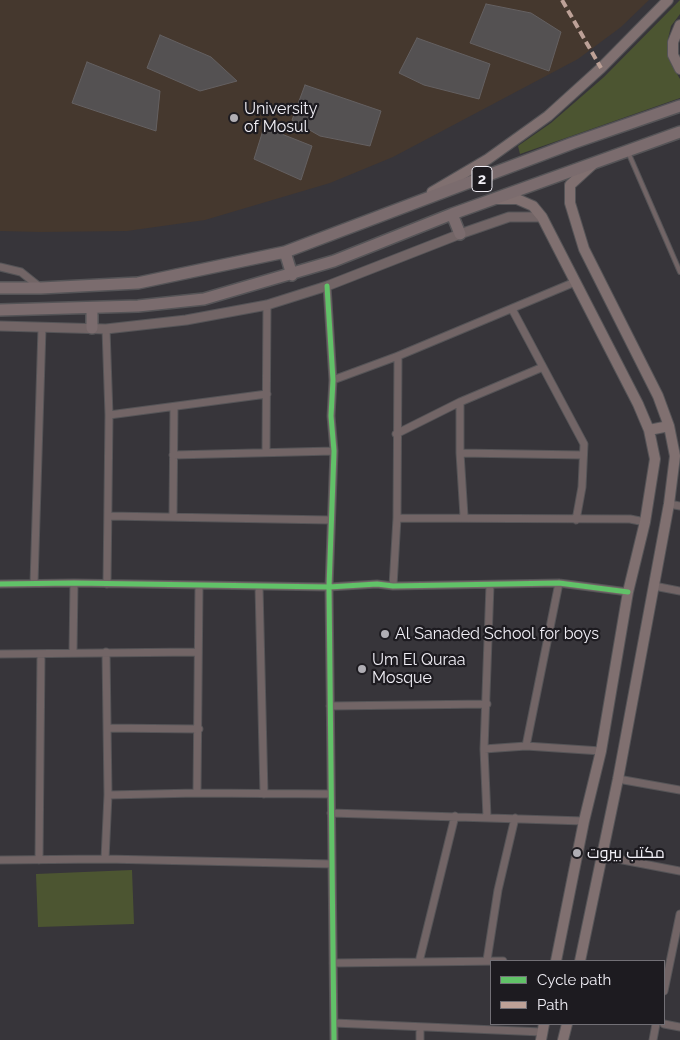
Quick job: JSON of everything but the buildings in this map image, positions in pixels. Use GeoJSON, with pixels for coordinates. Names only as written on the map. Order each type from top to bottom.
{"type":"FeatureCollection","features":[{"type":"Feature","properties":{"kind":"highway","name":"2"},"geometry":{"type":"LineString","coordinates":[[0,288],[138,283],[285,252],[581,140],[680,106]]}},
{"type":"Feature","properties":{"kind":"highway","name":"2"},"geometry":{"type":"LineString","coordinates":[[0,310],[138,306],[204,299],[292,275],[334,261],[452,214],[680,132]]}},
{"type":"Feature","properties":{"kind":"highway"},"geometry":{"type":"LineString","coordinates":[[452,214],[460,234]]}},
{"type":"Feature","properties":{"kind":"highway"},"geometry":{"type":"LineString","coordinates":[[285,252],[292,275]]}},
{"type":"Feature","properties":{"kind":"highway"},"geometry":{"type":"LineString","coordinates":[[92,308],[92,328]]}},
{"type":"Feature","properties":{"kind":"main road"},"geometry":{"type":"LineString","coordinates":[[402,208],[457,178],[520,138],[601,68],[668,0]]}},
{"type":"Feature","properties":{"kind":"main road"},"geometry":{"type":"LineString","coordinates":[[680,25],[676,31],[673,55],[680,69]]}},
{"type":"Feature","properties":{"kind":"main road"},"geometry":{"type":"LineString","coordinates":[[580,960],[618,779],[669,504],[675,456],[669,426],[658,396],[584,249],[570,203],[570,185],[595,162]]}},
{"type":"Feature","properties":{"kind":"main road"},"geometry":{"type":"LineString","coordinates":[[492,200],[517,199],[533,206],[542,217],[630,389],[648,430],[655,459],[645,522],[628,592],[601,751],[584,821],[556,960]]}},
{"type":"Feature","properties":{"kind":"main road"},"geometry":{"type":"LineString","coordinates":[[648,430],[669,426]]}},
{"type":"Feature","properties":{"kind":"main road"},"geometry":{"type":"LineString","coordinates":[[563,1040],[567,1025]]}},
{"type":"Feature","properties":{"kind":"street"},"geometry":{"type":"LineString","coordinates":[[0,326],[106,329],[186,320],[266,305],[327,286],[509,217],[542,217]]}},
{"type":"Feature","properties":{"kind":"street"},"geometry":{"type":"LineString","coordinates":[[0,267],[21,272],[41,288]]}},
{"type":"Feature","properties":{"kind":"street"},"geometry":{"type":"LineString","coordinates":[[333,380],[398,356],[575,282]]}},
{"type":"Feature","properties":{"kind":"street"},"geometry":{"type":"LineString","coordinates":[[327,286],[333,380],[332,416],[334,451],[329,587],[334,1040]]}},
{"type":"Feature","properties":{"kind":"street"},"geometry":{"type":"LineString","coordinates":[[266,305],[266,452]]}},
{"type":"Feature","properties":{"kind":"street"},"geometry":{"type":"LineString","coordinates":[[512,309],[584,444],[582,487],[576,520]]}},
{"type":"Feature","properties":{"kind":"street"},"geometry":{"type":"LineString","coordinates":[[34,583],[42,328]]}},
{"type":"Feature","properties":{"kind":"street"},"geometry":{"type":"LineString","coordinates":[[106,329],[109,415],[107,584]]}},
{"type":"Feature","properties":{"kind":"street"},"geometry":{"type":"LineString","coordinates":[[393,586],[397,518],[396,434],[398,356]]}},
{"type":"Feature","properties":{"kind":"street"},"geometry":{"type":"LineString","coordinates":[[396,434],[460,402],[543,367]]}},
{"type":"Feature","properties":{"kind":"street"},"geometry":{"type":"LineString","coordinates":[[109,415],[267,394]]}},
{"type":"Feature","properties":{"kind":"street"},"geometry":{"type":"LineString","coordinates":[[460,402],[460,453],[464,516]]}},
{"type":"Feature","properties":{"kind":"street"},"geometry":{"type":"LineString","coordinates":[[174,407],[174,516]]}},
{"type":"Feature","properties":{"kind":"street"},"geometry":{"type":"LineString","coordinates":[[174,455],[334,451]]}},
{"type":"Feature","properties":{"kind":"street"},"geometry":{"type":"LineString","coordinates":[[460,453],[583,456]]}},
{"type":"Feature","properties":{"kind":"street"},"geometry":{"type":"LineString","coordinates":[[669,504],[680,506]]}},
{"type":"Feature","properties":{"kind":"street"},"geometry":{"type":"LineString","coordinates":[[108,516],[330,520]]}},
{"type":"Feature","properties":{"kind":"street"},"geometry":{"type":"LineString","coordinates":[[397,518],[464,516],[576,520],[630,519],[645,522]]}},
{"type":"Feature","properties":{"kind":"street"},"geometry":{"type":"LineString","coordinates":[[73,652],[74,582]]}},
{"type":"Feature","properties":{"kind":"street"},"geometry":{"type":"LineString","coordinates":[[0,584],[74,582],[329,587],[376,584],[393,586],[559,583],[628,592]]}},
{"type":"Feature","properties":{"kind":"street"},"geometry":{"type":"LineString","coordinates":[[526,746],[559,583]]}},
{"type":"Feature","properties":{"kind":"street"},"geometry":{"type":"LineString","coordinates":[[197,793],[199,585]]}},
{"type":"Feature","properties":{"kind":"street"},"geometry":{"type":"LineString","coordinates":[[487,817],[484,749],[490,585]]}},
{"type":"Feature","properties":{"kind":"street"},"geometry":{"type":"LineString","coordinates":[[654,586],[680,590]]}},
{"type":"Feature","properties":{"kind":"street"},"geometry":{"type":"LineString","coordinates":[[259,587],[264,794]]}},
{"type":"Feature","properties":{"kind":"street"},"geometry":{"type":"LineString","coordinates":[[106,652],[108,795],[106,859]]}},
{"type":"Feature","properties":{"kind":"street"},"geometry":{"type":"LineString","coordinates":[[0,654],[197,652]]}},
{"type":"Feature","properties":{"kind":"street"},"geometry":{"type":"LineString","coordinates":[[39,860],[41,654]]}},
{"type":"Feature","properties":{"kind":"street"},"geometry":{"type":"LineString","coordinates":[[330,706],[487,704]]}},
{"type":"Feature","properties":{"kind":"street"},"geometry":{"type":"LineString","coordinates":[[107,728],[199,729]]}},
{"type":"Feature","properties":{"kind":"street"},"geometry":{"type":"LineString","coordinates":[[484,749],[526,746],[601,751]]}},
{"type":"Feature","properties":{"kind":"street"},"geometry":{"type":"LineString","coordinates":[[618,779],[680,790]]}},
{"type":"Feature","properties":{"kind":"street"},"geometry":{"type":"LineString","coordinates":[[108,795],[197,793],[331,794]]}},
{"type":"Feature","properties":{"kind":"street"},"geometry":{"type":"LineString","coordinates":[[332,812],[584,821]]}},
{"type":"Feature","properties":{"kind":"street"},"geometry":{"type":"LineString","coordinates":[[419,962],[455,816]]}},
{"type":"Feature","properties":{"kind":"street"},"geometry":{"type":"LineString","coordinates":[[487,960],[498,890],[514,818]]}},
{"type":"Feature","properties":{"kind":"street"},"geometry":{"type":"LineString","coordinates":[[602,856],[680,871]]}},
{"type":"Feature","properties":{"kind":"street"},"geometry":{"type":"LineString","coordinates":[[0,860],[106,859],[332,864]]}},
{"type":"Feature","properties":{"kind":"street"},"geometry":{"type":"LineString","coordinates":[[665,988],[677,949],[680,914]]}},
{"type":"Feature","properties":{"kind":"street"},"geometry":{"type":"LineString","coordinates":[[333,963],[490,960]]}},
{"type":"Feature","properties":{"kind":"street"},"geometry":{"type":"LineString","coordinates":[[334,1023],[542,1032]]}},
{"type":"Feature","properties":{"kind":"street"},"geometry":{"type":"LineString","coordinates":[[665,1024],[680,1027]]}},
{"type":"Feature","properties":{"kind":"street"},"geometry":{"type":"LineString","coordinates":[[653,1040],[656,1025]]}},
{"type":"Feature","properties":{"kind":"street"},"geometry":{"type":"LineString","coordinates":[[420,1027],[420,1040]]}},
{"type":"Feature","properties":{"kind":"lane"},"geometry":{"type":"LineString","coordinates":[[627,151],[680,272]]}},
{"type":"Feature","properties":{"kind":"shaded area","name":"University of Mosul"},"geometry":{"type":"Polygon","coordinates":[[[0,0],[649,0],[621,27],[578,59],[393,157],[330,183],[205,220],[127,231],[40,232],[0,231],[0,0]]]}},
{"type":"Feature","properties":{"kind":"green space"},"geometry":{"type":"Polygon","coordinates":[[[680,0],[680,14],[671,26],[667,43],[669,60],[680,79],[680,98],[520,154],[518,146],[551,123],[604,77],[680,0]]]}},
{"type":"Feature","properties":{"kind":"green space"},"geometry":{"type":"Polygon","coordinates":[[[132,870],[134,924],[38,927],[36,874],[132,870]]]}},
{"type":"Feature","properties":{"kind":"marked path"},"geometry":{"type":"LineString","coordinates":[[562,0],[601,68]]}},
{"type":"Feature","properties":{"kind":"cycle path"},"geometry":{"type":"LineString","coordinates":[[327,286],[333,380],[331,416],[334,451],[329,587],[334,1040]]}},
{"type":"Feature","properties":{"kind":"cycle path"},"geometry":{"type":"LineString","coordinates":[[0,584],[74,583],[329,587],[377,584],[393,586],[559,583],[628,592]]}},
{"type":"Feature","properties":{"kind":"place","name":"University of Mosul"},"geometry":{"type":"Point","coordinates":[234,118]}},
{"type":"Feature","properties":{"kind":"place","name":"Al Sanaded School for boys"},"geometry":{"type":"Point","coordinates":[385,634]}},
{"type":"Feature","properties":{"kind":"place","name":"Um El Quraa Mosque"},"geometry":{"type":"Point","coordinates":[362,669]}},
{"type":"Feature","properties":{"kind":"place","name":"مكتب بيروت"},"geometry":{"type":"Point","coordinates":[577,853]}}]}
